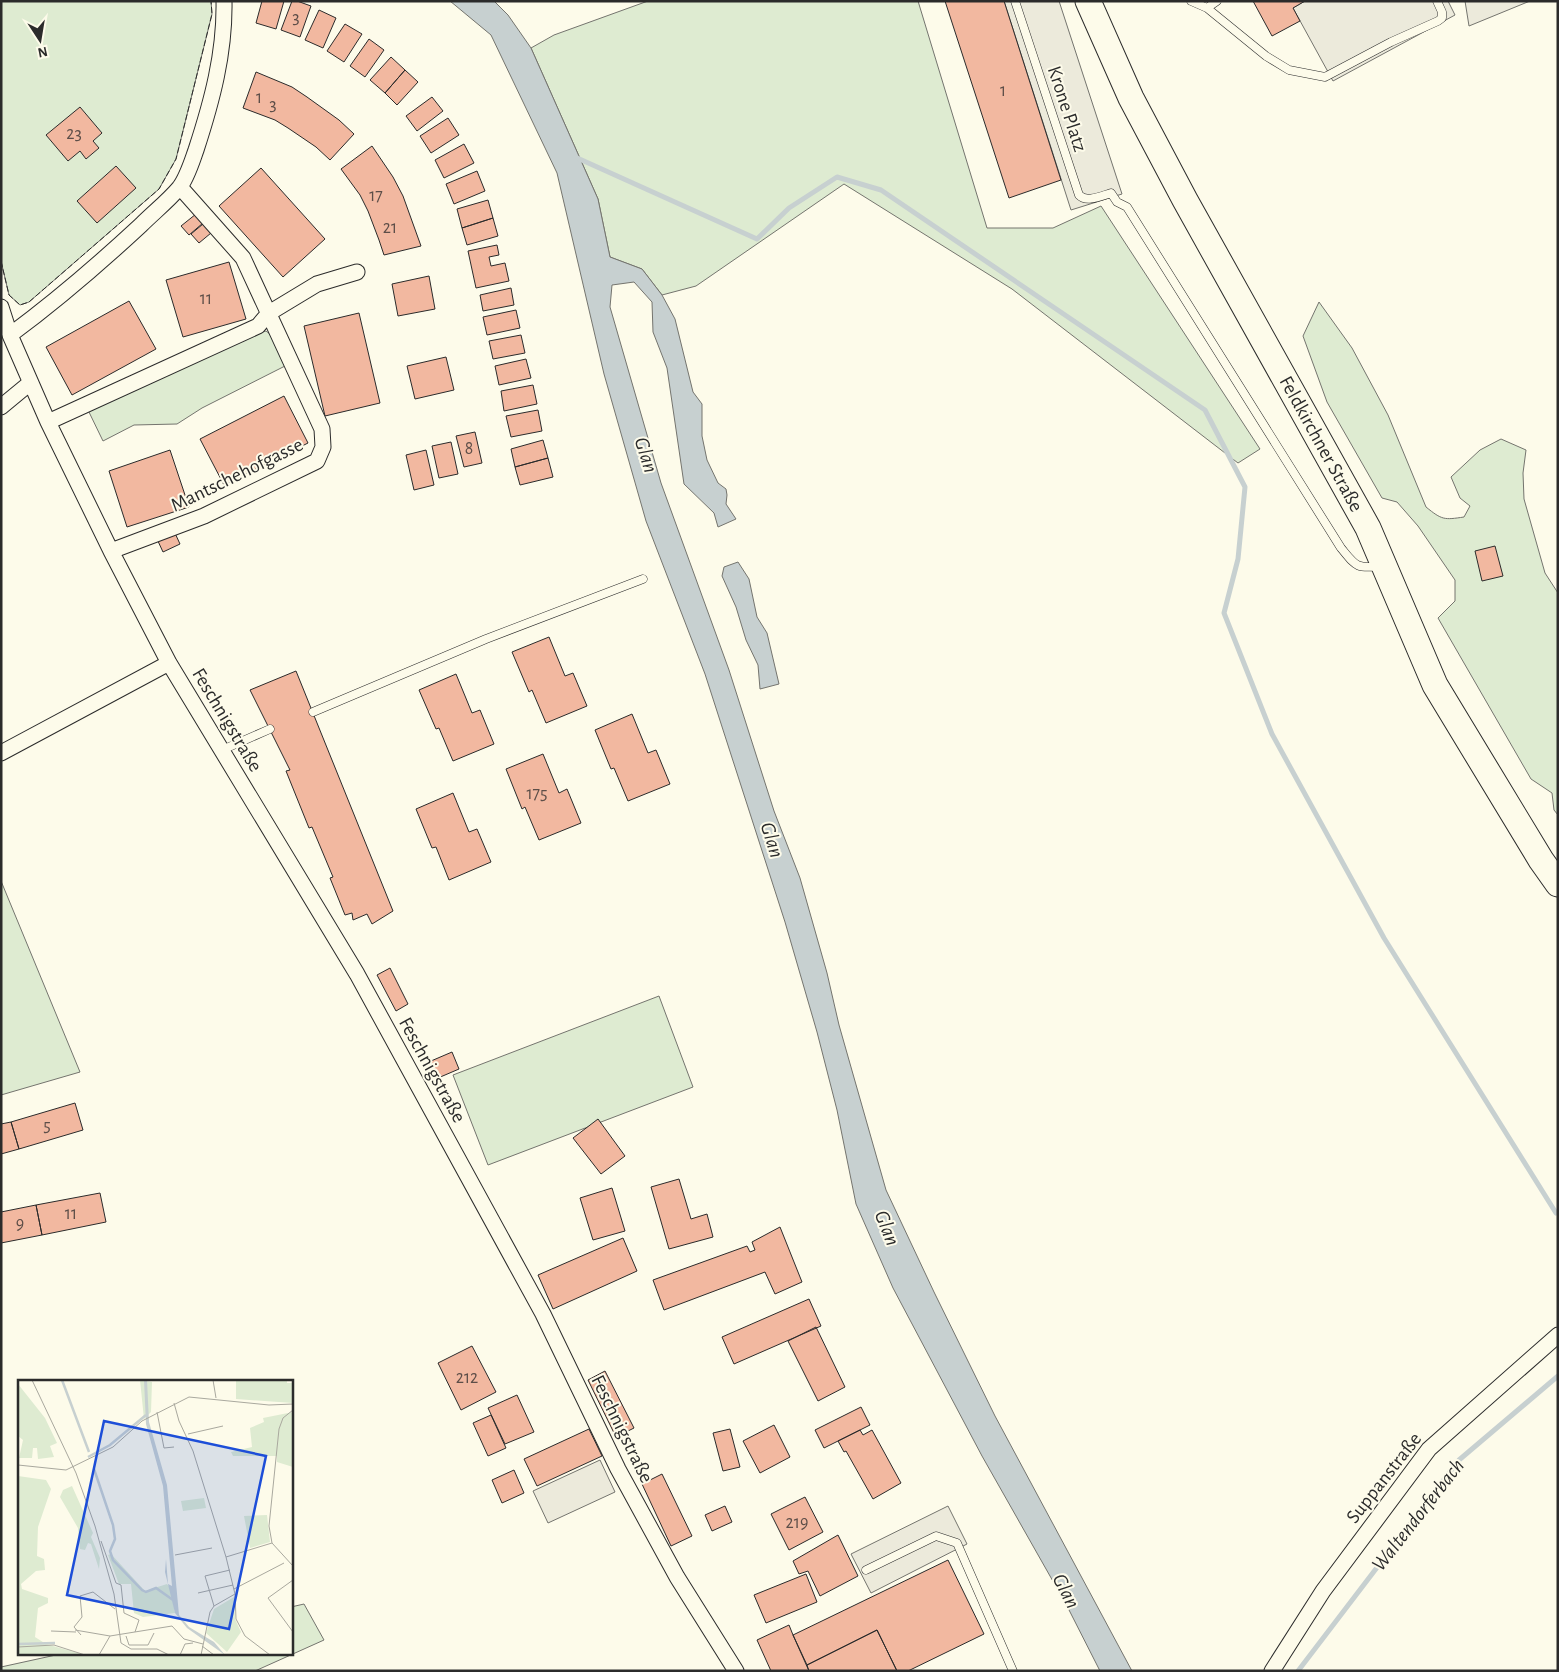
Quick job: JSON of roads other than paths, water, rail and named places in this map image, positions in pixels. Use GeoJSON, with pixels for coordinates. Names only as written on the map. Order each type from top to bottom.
{"type":"FeatureCollection","features":[{"type":"Feature","properties":{"kind":"main road","name":"Feldkirchner Straße"},"geometry":{"type":"LineString","coordinates":[[1088,1],[1131,98],[1166,165],[1368,528],[1435,685],[1536,852],[1558,884]]}},
{"type":"Feature","properties":{"kind":"street"},"geometry":{"type":"LineString","coordinates":[[10,335],[39,314],[105,258],[180,187],[193,158],[218,77],[225,24],[224,1]]}},
{"type":"Feature","properties":{"kind":"street","name":"Mantschehofgasse"},"geometry":{"type":"LineString","coordinates":[[111,551],[204,516],[317,461],[323,447],[322,429],[243,258],[180,187]]}},
{"type":"Feature","properties":{"kind":"street"},"geometry":{"type":"LineString","coordinates":[[48,422],[258,326],[270,313],[317,284],[357,272]]}},
{"type":"Feature","properties":{"kind":"street"},"geometry":{"type":"LineString","coordinates":[[1,307],[10,335],[48,422],[111,551],[169,663]]}},
{"type":"Feature","properties":{"kind":"street"},"geometry":{"type":"LineString","coordinates":[[1,408],[30,383]]}},
{"type":"Feature","properties":{"kind":"street","name":"Feschnigstraße"},"geometry":{"type":"LineString","coordinates":[[1,753],[169,663],[357,974],[543,1314],[618,1470],[677,1578],[736,1671]]}},
{"type":"Feature","properties":{"kind":"street","name":"Suppanstraße"},"geometry":{"type":"LineString","coordinates":[[1272,1671],[1323,1591],[1429,1449],[1558,1335]]}},
{"type":"Feature","properties":{"kind":"lane","name":"Krone Platz"},"geometry":{"type":"LineString","coordinates":[[1015,1],[1079,195],[1086,199],[1110,193],[1117,202],[1128,207],[1341,548],[1355,565],[1366,568],[1383,566]]}},
{"type":"Feature","properties":{"kind":"lane"},"geometry":{"type":"LineString","coordinates":[[1192,1],[1207,8],[1266,56],[1289,70],[1325,77],[1391,42],[1442,18],[1442,12],[1437,1]]}},
{"type":"Feature","properties":{"kind":"lane"},"geometry":{"type":"LineString","coordinates":[[1207,8],[1217,1]]}},
{"type":"Feature","properties":{"kind":"lane"},"geometry":{"type":"LineString","coordinates":[[313,712],[486,639],[643,579]]}},
{"type":"Feature","properties":{"kind":"lane"},"geometry":{"type":"LineString","coordinates":[[222,750],[270,729]]}},
{"type":"Feature","properties":{"kind":"lane"},"geometry":{"type":"LineString","coordinates":[[866,1570],[936,1536],[957,1543],[1013,1671]]}},
{"type":"Feature","properties":{"kind":"water","name":"Glan"},"geometry":{"type":"Polygon","coordinates":[[[450,1],[494,1],[508,15],[531,48],[598,199],[610,257],[642,269],[662,295],[675,319],[693,392],[702,404],[702,436],[707,460],[718,483],[726,489],[726,504],[736,519],[718,527],[714,513],[684,484],[667,368],[653,332],[652,302],[634,282],[612,285],[610,307],[661,483],[729,670],[774,811],[800,878],[886,1190],[995,1416],[1132,1671],[1100,1671],[1067,1606],[982,1456],[893,1288],[856,1204],[837,1110],[817,1032],[785,922],[705,674],[646,521],[604,374],[557,173],[491,35],[450,1]]]}},
{"type":"Feature","properties":{"kind":"water"},"geometry":{"type":"Polygon","coordinates":[[[738,562],[749,579],[757,617],[767,633],[779,684],[760,689],[758,665],[746,640],[736,607],[722,576],[724,567],[738,562]]]}},
{"type":"Feature","properties":{"kind":"waterway"},"geometry":{"type":"LineString","coordinates":[[575,157],[757,239],[789,208],[837,177],[881,190],[1205,410],[1245,487],[1238,559],[1224,613],[1272,734],[1384,938],[1556,1213]]}},
{"type":"Feature","properties":{"kind":"waterway","name":"Waltendorferbach"},"geometry":{"type":"LineString","coordinates":[[1298,1671],[1459,1460],[1558,1376]]}}]}
